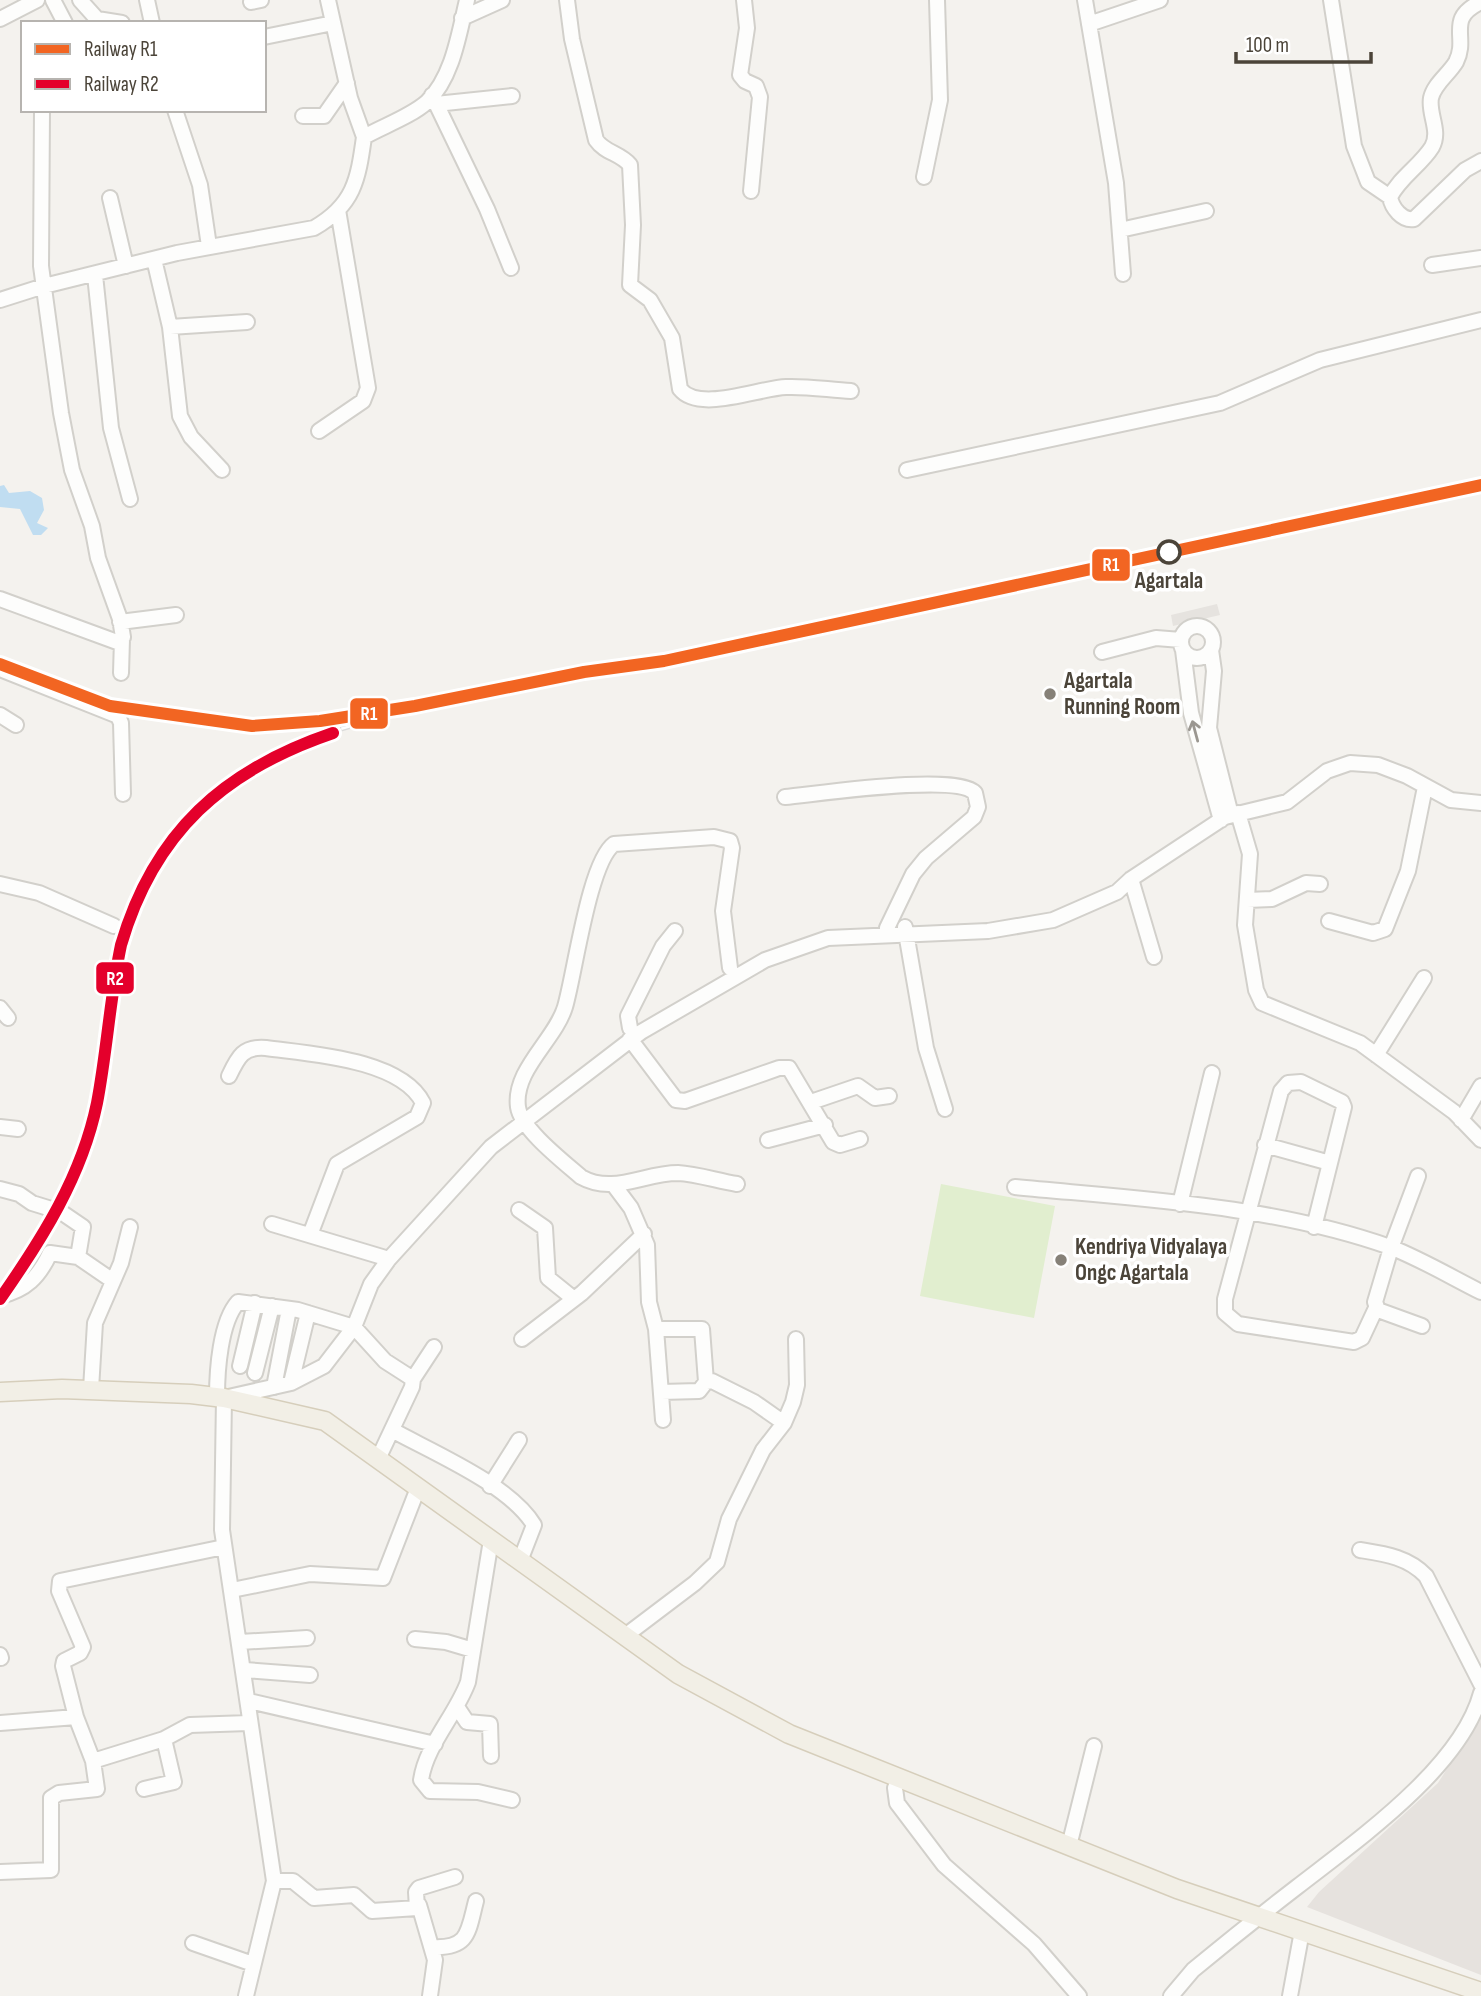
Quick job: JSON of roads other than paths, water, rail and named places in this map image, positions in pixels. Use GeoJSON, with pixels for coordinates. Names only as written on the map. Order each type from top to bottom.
{"type":"FeatureCollection","features":[{"type":"Feature","properties":{"kind":"main road"},"geometry":{"type":"LineString","coordinates":[[0,1392],[91,1390],[220,1397],[325,1421],[678,1674],[789,1734],[1177,1889],[1481,1992]]}},
{"type":"Feature","properties":{"kind":"street"},"geometry":{"type":"LineString","coordinates":[[0,19],[37,0]]}},
{"type":"Feature","properties":{"kind":"street"},"geometry":{"type":"LineString","coordinates":[[53,0],[64,21]]}},
{"type":"Feature","properties":{"kind":"street"},"geometry":{"type":"LineString","coordinates":[[80,0],[97,19],[110,21]]}},
{"type":"Feature","properties":{"kind":"street"},"geometry":{"type":"LineString","coordinates":[[147,0],[152,21]]}},
{"type":"Feature","properties":{"kind":"street"},"geometry":{"type":"LineString","coordinates":[[0,300],[44,286],[209,246],[264,239],[314,228],[331,218],[358,180],[364,137],[359,131],[328,0]]}},
{"type":"Feature","properties":{"kind":"street"},"geometry":{"type":"LineString","coordinates":[[434,99],[452,60],[467,0]]}},
{"type":"Feature","properties":{"kind":"street"},"geometry":{"type":"LineString","coordinates":[[462,18],[502,0]]}},
{"type":"Feature","properties":{"kind":"street"},"geometry":{"type":"LineString","coordinates":[[567,0],[572,39],[596,140],[604,149],[618,154],[630,165],[633,225],[630,285],[650,300],[673,338],[680,389],[685,394],[707,400],[785,387],[851,391]]}},
{"type":"Feature","properties":{"kind":"street"},"geometry":{"type":"LineString","coordinates":[[744,0],[747,29],[740,75],[756,86],[760,97],[751,191]]}},
{"type":"Feature","properties":{"kind":"street"},"geometry":{"type":"LineString","coordinates":[[925,177],[940,100],[937,0]]}},
{"type":"Feature","properties":{"kind":"street"},"geometry":{"type":"LineString","coordinates":[[1085,0],[1116,183],[1123,274]]}},
{"type":"Feature","properties":{"kind":"street"},"geometry":{"type":"LineString","coordinates":[[1089,24],[1160,0]]}},
{"type":"Feature","properties":{"kind":"street"},"geometry":{"type":"LineString","coordinates":[[1331,0],[1354,146],[1368,182],[1390,197],[1403,217],[1414,219],[1465,170],[1481,161]]}},
{"type":"Feature","properties":{"kind":"street"},"geometry":{"type":"LineString","coordinates":[[1390,197],[1432,147],[1435,126],[1431,98],[1459,54],[1460,20],[1465,12],[1481,2]]}},
{"type":"Feature","properties":{"kind":"street"},"geometry":{"type":"LineString","coordinates":[[266,37],[333,23]]}},
{"type":"Feature","properties":{"kind":"street"},"geometry":{"type":"LineString","coordinates":[[303,116],[324,116],[347,83]]}},
{"type":"Feature","properties":{"kind":"street"},"geometry":{"type":"LineString","coordinates":[[364,137],[434,99],[512,96]]}},
{"type":"Feature","properties":{"kind":"street"},"geometry":{"type":"LineString","coordinates":[[434,99],[487,209],[511,268]]}},
{"type":"Feature","properties":{"kind":"street"},"geometry":{"type":"LineString","coordinates":[[42,112],[41,256],[44,286],[70,461],[120,622],[121,673]]}},
{"type":"Feature","properties":{"kind":"street"},"geometry":{"type":"LineString","coordinates":[[176,112],[200,186],[209,246]]}},
{"type":"Feature","properties":{"kind":"street"},"geometry":{"type":"LineString","coordinates":[[110,198],[126,266]]}},
{"type":"Feature","properties":{"kind":"street"},"geometry":{"type":"LineString","coordinates":[[319,431],[363,401],[368,388],[338,210]]}},
{"type":"Feature","properties":{"kind":"street"},"geometry":{"type":"LineString","coordinates":[[1120,230],[1206,211]]}},
{"type":"Feature","properties":{"kind":"street"},"geometry":{"type":"LineString","coordinates":[[1432,265],[1481,258]]}},
{"type":"Feature","properties":{"kind":"street"},"geometry":{"type":"LineString","coordinates":[[154,259],[170,327],[180,416],[191,437],[222,470]]}},
{"type":"Feature","properties":{"kind":"street"},"geometry":{"type":"LineString","coordinates":[[95,275],[111,428],[130,499]]}},
{"type":"Feature","properties":{"kind":"street"},"geometry":{"type":"LineString","coordinates":[[907,470],[1220,403],[1320,359],[1481,320]]}},
{"type":"Feature","properties":{"kind":"street"},"geometry":{"type":"LineString","coordinates":[[170,327],[247,322]]}},
{"type":"Feature","properties":{"kind":"street"},"geometry":{"type":"LineString","coordinates":[[0,599],[117,642],[122,639]]}},
{"type":"Feature","properties":{"kind":"street"},"geometry":{"type":"LineString","coordinates":[[120,622],[176,615]]}},
{"type":"Feature","properties":{"kind":"street"},"geometry":{"type":"LineString","coordinates":[[1230,816],[1209,728],[1214,671],[1212,635],[1200,626],[1186,630],[1182,645],[1191,713],[1230,816],[1250,854],[1245,925],[1256,990],[1262,1003],[1339,1032],[1376,1055],[1461,1120],[1481,1140]]}},
{"type":"Feature","properties":{"kind":"street"},"geometry":{"type":"LineString","coordinates":[[1102,652],[1156,638],[1182,645],[1197,658],[1211,650]]}},
{"type":"Feature","properties":{"kind":"street"},"geometry":{"type":"LineString","coordinates":[[0,669],[118,716],[121,723],[123,794]]}},
{"type":"Feature","properties":{"kind":"street"},"geometry":{"type":"LineString","coordinates":[[0,715],[16,725]]}},
{"type":"Feature","properties":{"kind":"street"},"geometry":{"type":"LineString","coordinates":[[740,966],[828,938],[905,931],[1008,929],[1053,920],[1095,904],[1117,892],[1131,879],[1230,816],[1287,802],[1327,771],[1350,763],[1385,767],[1451,800],[1481,803]]}},
{"type":"Feature","properties":{"kind":"street"},"geometry":{"type":"LineString","coordinates":[[785,797],[937,783],[964,786],[975,793],[978,807],[974,817],[926,858],[913,874],[887,928]]}},
{"type":"Feature","properties":{"kind":"street"},"geometry":{"type":"LineString","coordinates":[[1329,921],[1373,933],[1380,932],[1389,924],[1408,871],[1425,787]]}},
{"type":"Feature","properties":{"kind":"street"},"geometry":{"type":"LineString","coordinates":[[737,1184],[677,1173],[599,1185],[581,1177],[523,1121],[517,1102],[519,1088],[564,1010],[588,904],[608,849],[624,843],[714,837],[730,841],[732,848],[723,919],[740,966]]}},
{"type":"Feature","properties":{"kind":"street"},"geometry":{"type":"LineString","coordinates":[[1131,879],[1154,957]]}},
{"type":"Feature","properties":{"kind":"street"},"geometry":{"type":"LineString","coordinates":[[1247,900],[1272,899],[1306,883],[1320,884]]}},
{"type":"Feature","properties":{"kind":"street"},"geometry":{"type":"LineString","coordinates":[[0,884],[39,893],[114,926]]}},
{"type":"Feature","properties":{"kind":"street"},"geometry":{"type":"LineString","coordinates":[[220,1397],[291,1383],[324,1366],[355,1327],[371,1284],[389,1259],[472,1165],[523,1121],[538,1114],[634,1031],[740,966],[814,933],[887,928],[905,931]]}},
{"type":"Feature","properties":{"kind":"street"},"geometry":{"type":"LineString","coordinates":[[675,930],[663,946],[628,1016],[634,1031],[676,1100],[685,1101],[784,1067],[793,1071],[834,1142],[839,1145],[860,1139]]}},
{"type":"Feature","properties":{"kind":"street"},"geometry":{"type":"LineString","coordinates":[[905,931],[926,1048],[945,1109]]}},
{"type":"Feature","properties":{"kind":"street"},"geometry":{"type":"LineString","coordinates":[[1376,1055],[1424,978]]}},
{"type":"Feature","properties":{"kind":"street"},"geometry":{"type":"LineString","coordinates":[[229,1076],[242,1052],[250,1048],[265,1048],[386,1070],[417,1092],[423,1103],[417,1117],[337,1164],[310,1235]]}},
{"type":"Feature","properties":{"kind":"street"},"geometry":{"type":"LineString","coordinates":[[1180,1204],[1212,1073]]}},
{"type":"Feature","properties":{"kind":"street"},"geometry":{"type":"LineString","coordinates":[[1314,1227],[1345,1107],[1331,1094],[1301,1082],[1284,1086],[1246,1213],[1225,1299],[1226,1313],[1230,1320],[1354,1342],[1362,1338],[1376,1308],[1391,1248],[1418,1176]]}},
{"type":"Feature","properties":{"kind":"street"},"geometry":{"type":"LineString","coordinates":[[811,1101],[858,1086],[875,1098],[889,1096]]}},
{"type":"Feature","properties":{"kind":"street"},"geometry":{"type":"LineString","coordinates":[[1461,1120],[1481,1086]]}},
{"type":"Feature","properties":{"kind":"street"},"geometry":{"type":"LineString","coordinates":[[768,1140],[825,1125]]}},
{"type":"Feature","properties":{"kind":"street"},"geometry":{"type":"LineString","coordinates":[[0,1127],[18,1129]]}},
{"type":"Feature","properties":{"kind":"street"},"geometry":{"type":"LineString","coordinates":[[1265,1145],[1330,1163]]}},
{"type":"Feature","properties":{"kind":"street"},"geometry":{"type":"LineString","coordinates":[[613,1184],[631,1209],[644,1234],[649,1254],[649,1302],[656,1329],[663,1420]]}},
{"type":"Feature","properties":{"kind":"street"},"geometry":{"type":"LineString","coordinates":[[1015,1188],[1180,1204],[1246,1213],[1314,1227],[1391,1248],[1481,1292]]}},
{"type":"Feature","properties":{"kind":"street"},"geometry":{"type":"LineString","coordinates":[[0,1189],[61,1212],[83,1227],[78,1257]]}},
{"type":"Feature","properties":{"kind":"street"},"geometry":{"type":"LineString","coordinates":[[519,1210],[545,1228],[548,1278],[573,1299]]}},
{"type":"Feature","properties":{"kind":"street"},"geometry":{"type":"LineString","coordinates":[[272,1224],[389,1259]]}},
{"type":"Feature","properties":{"kind":"street"},"geometry":{"type":"LineString","coordinates":[[91,1390],[94,1327],[131,1227]]}},
{"type":"Feature","properties":{"kind":"street"},"geometry":{"type":"LineString","coordinates":[[522,1339],[573,1299],[644,1234]]}},
{"type":"Feature","properties":{"kind":"street"},"geometry":{"type":"LineString","coordinates":[[0,1296],[26,1286],[37,1276],[50,1253],[78,1257],[113,1281]]}},
{"type":"Feature","properties":{"kind":"street"},"geometry":{"type":"LineString","coordinates":[[246,1996],[274,1881],[249,1723],[245,1670],[224,1547],[217,1363],[235,1305],[241,1301],[308,1313],[355,1327],[385,1361],[413,1379]]}},
{"type":"Feature","properties":{"kind":"street"},"geometry":{"type":"LineString","coordinates":[[240,1366],[256,1303]]}},
{"type":"Feature","properties":{"kind":"street"},"geometry":{"type":"LineString","coordinates":[[255,1373],[272,1306]]}},
{"type":"Feature","properties":{"kind":"street"},"geometry":{"type":"LineString","coordinates":[[1376,1308],[1422,1326]]}},
{"type":"Feature","properties":{"kind":"street"},"geometry":{"type":"LineString","coordinates":[[270,1388],[289,1309]]}},
{"type":"Feature","properties":{"kind":"street"},"geometry":{"type":"LineString","coordinates":[[291,1383],[308,1313]]}},
{"type":"Feature","properties":{"kind":"street"},"geometry":{"type":"LineString","coordinates":[[656,1329],[702,1329],[706,1382],[699,1391],[661,1392]]}},
{"type":"Feature","properties":{"kind":"street"},"geometry":{"type":"LineString","coordinates":[[625,1636],[712,1569],[729,1519],[763,1450],[784,1423],[797,1385],[796,1339]]}},
{"type":"Feature","properties":{"kind":"street"},"geometry":{"type":"LineString","coordinates":[[378,1459],[412,1387],[413,1379],[434,1347]]}},
{"type":"Feature","properties":{"kind":"street"},"geometry":{"type":"LineString","coordinates":[[217,1363],[240,1366],[255,1373],[270,1388]]}},
{"type":"Feature","properties":{"kind":"street"},"geometry":{"type":"LineString","coordinates":[[706,1382],[712,1381],[744,1396],[784,1423]]}},
{"type":"Feature","properties":{"kind":"street"},"geometry":{"type":"LineString","coordinates":[[392,1430],[490,1486],[522,1508],[534,1523],[520,1561]]}},
{"type":"Feature","properties":{"kind":"street"},"geometry":{"type":"LineString","coordinates":[[490,1486],[520,1440]]}},
{"type":"Feature","properties":{"kind":"street"},"geometry":{"type":"LineString","coordinates":[[232,1590],[310,1574],[383,1578],[418,1488]]}},
{"type":"Feature","properties":{"kind":"street"},"geometry":{"type":"LineString","coordinates":[[491,1540],[468,1682],[435,1744],[422,1776],[426,1788],[478,1792],[512,1800]]}},
{"type":"Feature","properties":{"kind":"street"},"geometry":{"type":"LineString","coordinates":[[0,1872],[51,1870],[51,1798],[59,1793],[97,1789],[93,1761],[76,1717],[63,1663],[80,1653],[82,1644],[59,1591],[59,1582],[224,1547]]}},
{"type":"Feature","properties":{"kind":"street"},"geometry":{"type":"LineString","coordinates":[[1360,1550],[1391,1555],[1417,1566],[1426,1576],[1481,1684]]}},
{"type":"Feature","properties":{"kind":"street"},"geometry":{"type":"LineString","coordinates":[[240,1642],[307,1638]]}},
{"type":"Feature","properties":{"kind":"street"},"geometry":{"type":"LineString","coordinates":[[415,1639],[446,1642],[473,1650]]}},
{"type":"Feature","properties":{"kind":"street"},"geometry":{"type":"LineString","coordinates":[[245,1670],[310,1675]]}},
{"type":"Feature","properties":{"kind":"street"},"geometry":{"type":"LineString","coordinates":[[1171,1996],[1193,1970],[1366,1833],[1434,1773],[1478,1706],[1481,1693]]}},
{"type":"Feature","properties":{"kind":"street"},"geometry":{"type":"LineString","coordinates":[[248,1701],[435,1744]]}},
{"type":"Feature","properties":{"kind":"street"},"geometry":{"type":"LineString","coordinates":[[457,1707],[465,1721],[490,1724],[491,1756]]}},
{"type":"Feature","properties":{"kind":"street"},"geometry":{"type":"LineString","coordinates":[[0,1723],[76,1717]]}},
{"type":"Feature","properties":{"kind":"street"},"geometry":{"type":"LineString","coordinates":[[93,1761],[164,1739],[190,1725],[249,1723]]}},
{"type":"Feature","properties":{"kind":"street"},"geometry":{"type":"LineString","coordinates":[[144,1789],[175,1780],[164,1739]]}},
{"type":"Feature","properties":{"kind":"street"},"geometry":{"type":"LineString","coordinates":[[1069,1846],[1094,1746]]}},
{"type":"Feature","properties":{"kind":"street"},"geometry":{"type":"LineString","coordinates":[[900,1778],[895,1794],[897,1803],[944,1865],[1034,1944],[1079,1996]]}},
{"type":"Feature","properties":{"kind":"street"},"geometry":{"type":"LineString","coordinates":[[430,1996],[436,1971],[432,1947],[416,1895],[419,1888],[455,1877]]}},
{"type":"Feature","properties":{"kind":"street"},"geometry":{"type":"LineString","coordinates":[[274,1881],[293,1881],[314,1898],[354,1895],[372,1911],[413,1909],[419,1905]]}},
{"type":"Feature","properties":{"kind":"street"},"geometry":{"type":"LineString","coordinates":[[432,1947],[449,1948],[460,1945],[466,1935],[476,1900]]}},
{"type":"Feature","properties":{"kind":"street"},"geometry":{"type":"LineString","coordinates":[[1290,1996],[1301,1931]]}},
{"type":"Feature","properties":{"kind":"street"},"geometry":{"type":"LineString","coordinates":[[193,1943],[253,1964]]}},
{"type":"Feature","properties":{"kind":"water"},"geometry":{"type":"Polygon","coordinates":[[[4,485],[9,493],[30,491],[42,498],[44,510],[37,523],[48,528],[41,535],[33,535],[20,509],[0,507],[0,486],[4,485]]]}},
{"type":"Feature","properties":{"kind":"railway"},"geometry":{"type":"LineString","coordinates":[[1177,550],[1481,485]]}},
{"type":"Feature","properties":{"kind":"railway"},"geometry":{"type":"LineString","coordinates":[[0,1299],[57,1207],[88,1133],[100,1087],[116,969],[128,918],[157,860],[199,809],[249,769],[277,753],[318,736],[406,713],[636,666]]}},
{"type":"Feature","properties":{"kind":"rail line","name":"R1"},"geometry":{"type":"LineString","coordinates":[[0,664],[110,706],[252,726],[320,721],[415,706],[584,672],[664,661],[1481,485]]}},
{"type":"Feature","properties":{"kind":"rail line","name":"R2"},"geometry":{"type":"LineString","coordinates":[[0,1299],[59,1206],[81,1156],[97,1103],[121,945],[135,905],[153,869],[174,838],[198,810],[227,787],[294,748],[333,733]]}},
{"type":"Feature","properties":{"kind":"place","name":"Agartala"},"geometry":{"type":"Point","coordinates":[1169,552]}},
{"type":"Feature","properties":{"kind":"place","name":"Agartala Running Room"},"geometry":{"type":"Point","coordinates":[1050,694]}},
{"type":"Feature","properties":{"kind":"place","name":"Kendriya Vidyalaya Ongc Agartala"},"geometry":{"type":"Point","coordinates":[1061,1260]}}]}
